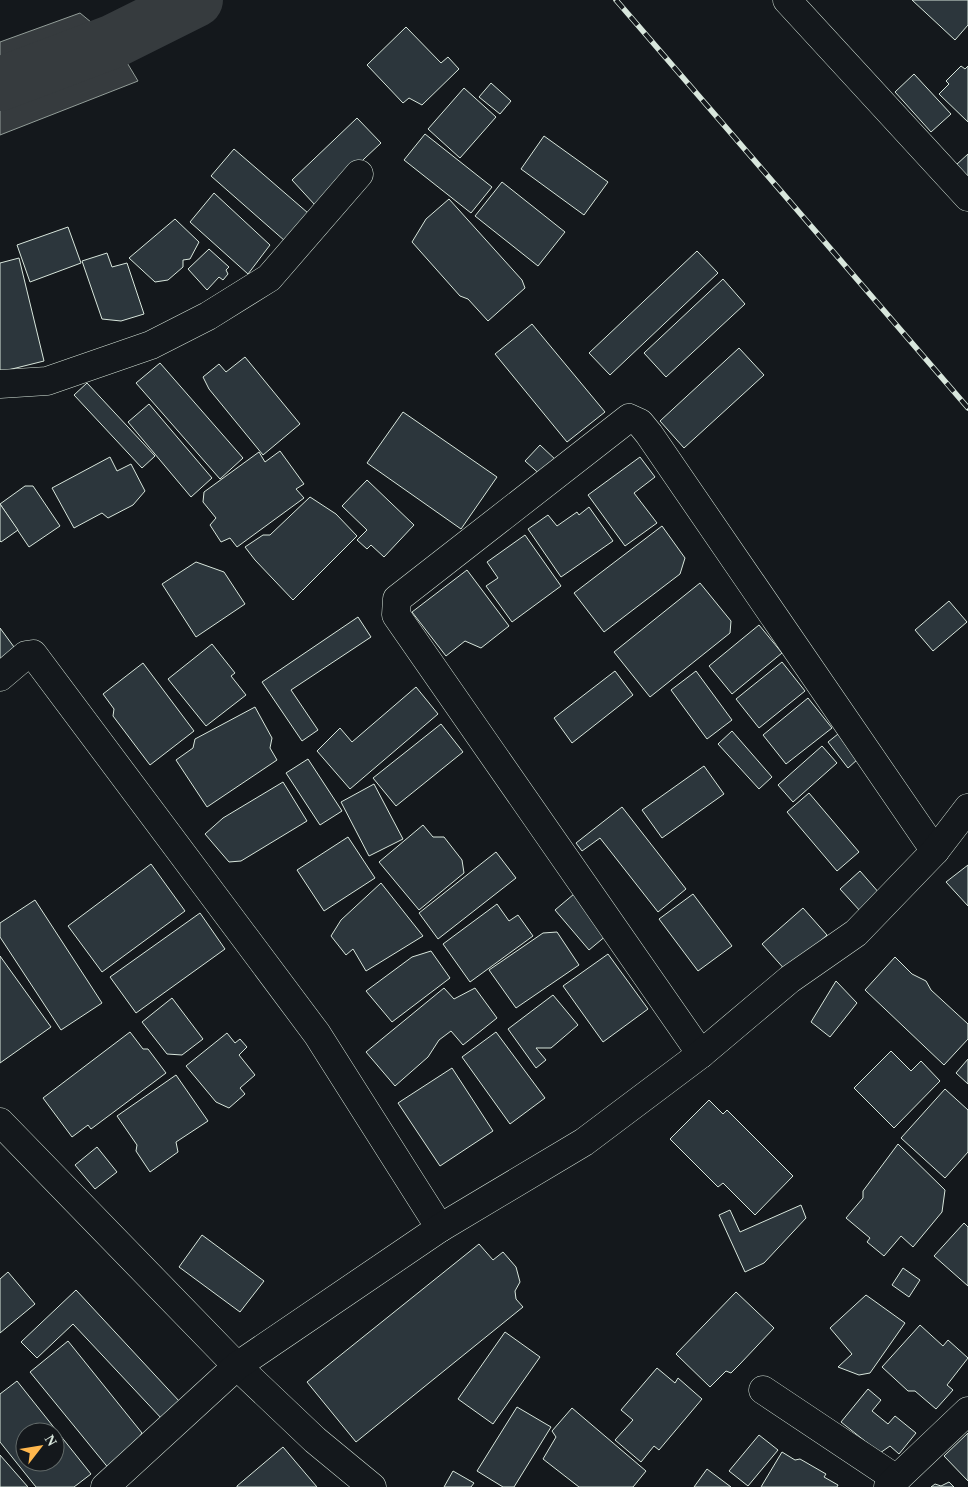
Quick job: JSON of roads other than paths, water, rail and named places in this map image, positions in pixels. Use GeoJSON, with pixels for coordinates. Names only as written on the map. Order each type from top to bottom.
{"type":"FeatureCollection","features":[{"type":"Feature","properties":{"kind":"street"},"geometry":{"type":"LineString","coordinates":[[787,0],[968,197]]}},
{"type":"Feature","properties":{"kind":"street"},"geometry":{"type":"LineString","coordinates":[[0,384],[47,381],[151,345],[208,316],[269,278],[359,174]]}},
{"type":"Feature","properties":{"kind":"street"},"geometry":{"type":"LineString","coordinates":[[701,1054],[396,615],[397,599],[629,418],[635,420],[649,434],[935,851]]}},
{"type":"Feature","properties":{"kind":"street"},"geometry":{"type":"LineString","coordinates":[[0,677],[26,655],[33,654],[317,1034],[440,1228]]}},
{"type":"Feature","properties":{"kind":"street"},"geometry":{"type":"LineString","coordinates":[[105,1487],[237,1366],[440,1228],[584,1142],[701,1054],[790,979],[856,933],[935,851],[968,808]]}},
{"type":"Feature","properties":{"kind":"street"},"geometry":{"type":"LineString","coordinates":[[0,1122],[237,1366],[315,1440],[372,1487]]}},
{"type":"Feature","properties":{"kind":"street"},"geometry":{"type":"LineString","coordinates":[[763,1390],[891,1482],[968,1411]]}},
{"type":"Feature","properties":{"kind":"waterway"},"geometry":{"type":"LineString","coordinates":[[0,84],[114,41],[196,0]]}},
{"type":"Feature","properties":{"kind":"railway"},"geometry":{"type":"LineString","coordinates":[[616,0],[968,408]]}}]}
